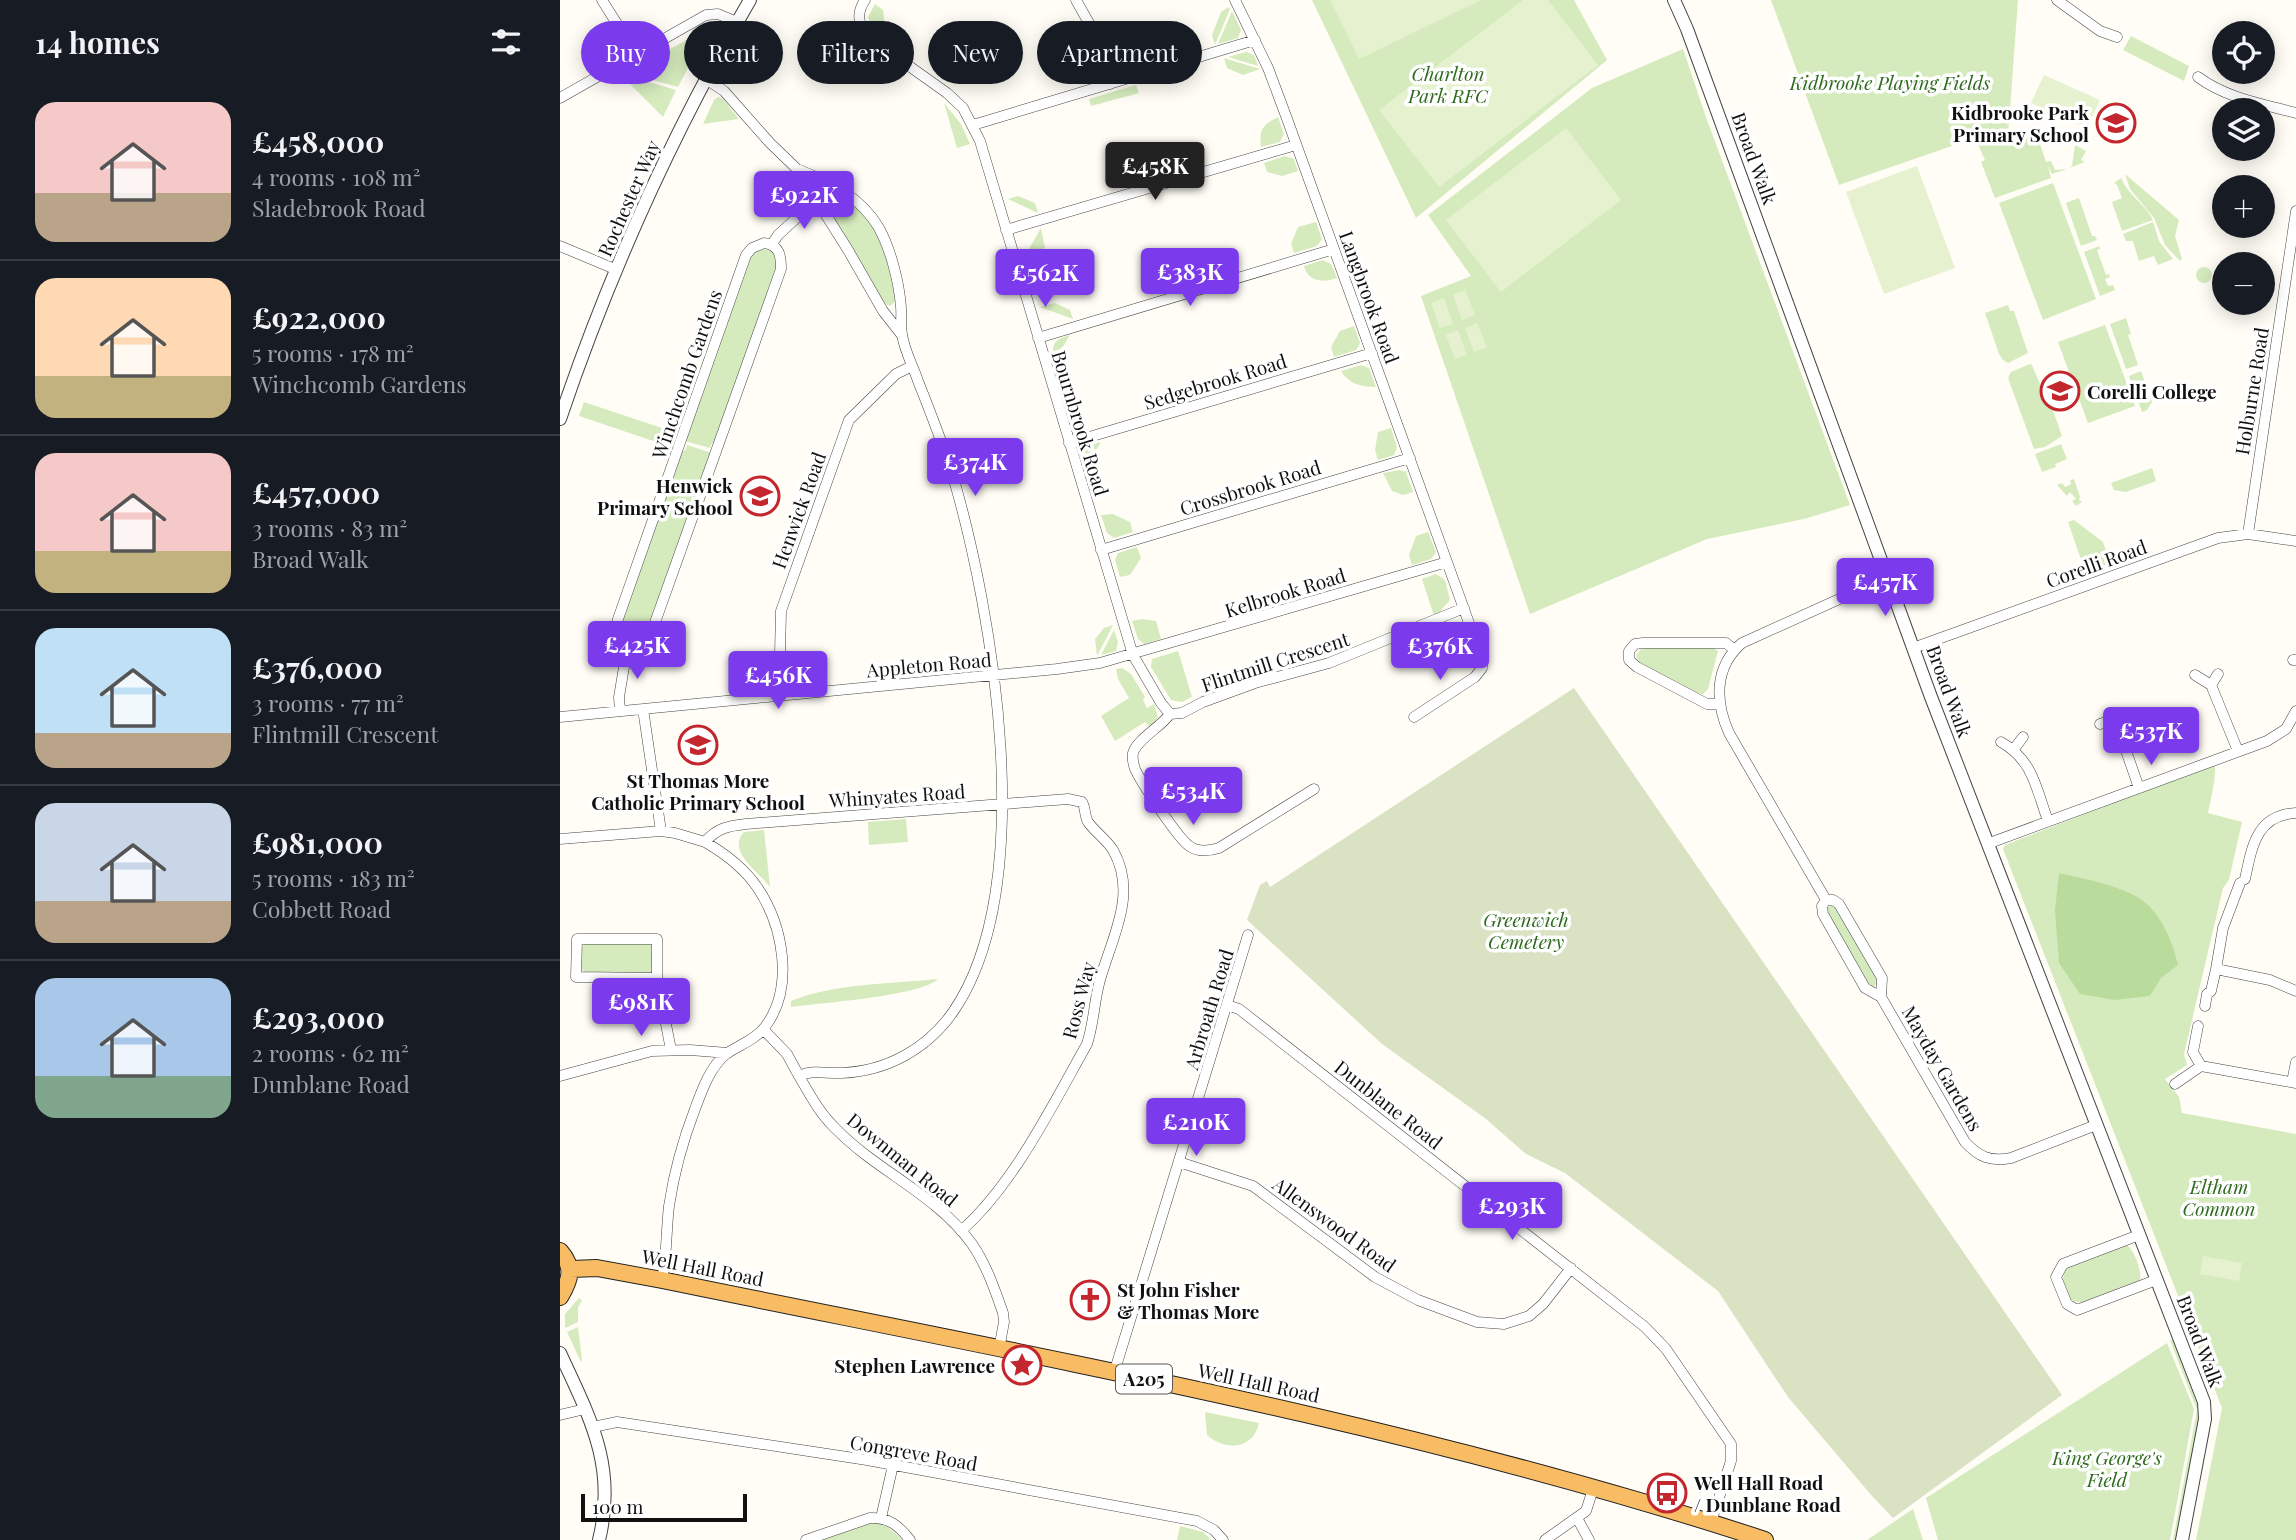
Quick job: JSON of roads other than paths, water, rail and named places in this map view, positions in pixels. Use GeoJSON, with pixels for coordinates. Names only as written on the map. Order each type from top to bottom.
{"type":"FeatureCollection","features":[{"type":"Feature","properties":{"kind":"highway"},"geometry":{"type":"LineString","coordinates":[[560,1251],[570,1269],[568,1285],[560,1297]]}},
{"type":"Feature","properties":{"kind":"highway","name":"Well Hall Road"},"geometry":{"type":"LineString","coordinates":[[570,1269],[597,1268],[662,1280],[1395,1433],[1594,1486],[1765,1540]]}},
{"type":"Feature","properties":{"kind":"street"},"geometry":{"type":"LineString","coordinates":[[601,0],[615,21]]}},
{"type":"Feature","properties":{"kind":"street","name":"Rochester Way"},"geometry":{"type":"LineString","coordinates":[[738,21],[750,0]]}},
{"type":"Feature","properties":{"kind":"street","name":"Bournbrook Road"},"geometry":{"type":"LineString","coordinates":[[865,0],[859,9],[859,21],[864,34],[947,93],[963,108],[981,143],[1133,655],[1170,714]]}},
{"type":"Feature","properties":{"kind":"street"},"geometry":{"type":"LineString","coordinates":[[1076,0],[1088,21]]}},
{"type":"Feature","properties":{"kind":"street","name":"Langbrook Road"},"geometry":{"type":"LineString","coordinates":[[1235,0],[1255,40],[1296,145],[1464,608]]}},
{"type":"Feature","properties":{"kind":"street","name":"Broad Walk"},"geometry":{"type":"LineString","coordinates":[[1674,0],[1687,29],[1913,648],[2206,1410],[2182,1540]]}},
{"type":"Feature","properties":{"kind":"street"},"geometry":{"type":"LineString","coordinates":[[2057,0],[2100,31],[2117,37]]}},
{"type":"Feature","properties":{"kind":"street"},"geometry":{"type":"LineString","coordinates":[[695,21],[718,13],[735,21]]}},
{"type":"Feature","properties":{"kind":"street"},"geometry":{"type":"LineString","coordinates":[[1202,56],[1255,40]]}},
{"type":"Feature","properties":{"kind":"street"},"geometry":{"type":"LineString","coordinates":[[2198,77],[2211,87],[2296,113]]}},
{"type":"Feature","properties":{"kind":"street"},"geometry":{"type":"LineString","coordinates":[[560,98],[584,84]]}},
{"type":"Feature","properties":{"kind":"street","name":"Rochester Way"},"geometry":{"type":"LineString","coordinates":[[560,419],[617,270],[666,159],[704,84]]}},
{"type":"Feature","properties":{"kind":"street"},"geometry":{"type":"LineString","coordinates":[[714,84],[724,91],[769,143],[797,169],[883,311],[902,335]]}},
{"type":"Feature","properties":{"kind":"street"},"geometry":{"type":"LineString","coordinates":[[973,125],[1110,84]]}},
{"type":"Feature","properties":{"kind":"street"},"geometry":{"type":"LineString","coordinates":[[1006,230],[1296,145]]}},
{"type":"Feature","properties":{"kind":"street"},"geometry":{"type":"LineString","coordinates":[[797,169],[840,188],[857,201],[880,230],[890,255],[901,305],[902,335],[950,469],[979,584],[993,675],[1003,804],[998,873],[988,925],[972,974],[953,1013],[927,1041],[884,1066],[855,1072],[807,1072],[799,1076]]}},
{"type":"Feature","properties":{"kind":"street","name":"Winchcomb Gardens"},"geometry":{"type":"LineString","coordinates":[[621,711],[619,697],[626,649],[619,640],[618,619],[746,255],[759,245],[772,244],[778,235],[815,201]]}},
{"type":"Feature","properties":{"kind":"street","name":"Holburne Road"},"geometry":{"type":"LineString","coordinates":[[2248,534],[2296,211]]}},
{"type":"Feature","properties":{"kind":"street"},"geometry":{"type":"LineString","coordinates":[[626,649],[646,641],[666,592],[781,269],[781,257],[772,244]]}},
{"type":"Feature","properties":{"kind":"street"},"geometry":{"type":"LineString","coordinates":[[560,246],[617,270]]}},
{"type":"Feature","properties":{"kind":"street"},"geometry":{"type":"LineString","coordinates":[[1038,338],[1334,249]]}},
{"type":"Feature","properties":{"kind":"street","name":"Sedgebrook Road"},"geometry":{"type":"LineString","coordinates":[[1069,443],[1371,353]]}},
{"type":"Feature","properties":{"kind":"street","name":"Henwick Road"},"geometry":{"type":"LineString","coordinates":[[779,696],[781,611],[849,420],[896,374],[912,366]]}},
{"type":"Feature","properties":{"kind":"street","name":"Crossbrook Road"},"geometry":{"type":"LineString","coordinates":[[1101,550],[1410,458]]}},
{"type":"Feature","properties":{"kind":"street","name":"Corelli Road"},"geometry":{"type":"LineString","coordinates":[[1913,648],[2218,538],[2248,534],[2296,541]]}},
{"type":"Feature","properties":{"kind":"street","name":"Kelbrook Road"},"geometry":{"type":"LineString","coordinates":[[1133,655],[1447,562]]}},
{"type":"Feature","properties":{"kind":"street"},"geometry":{"type":"LineString","coordinates":[[1720,704],[1707,704],[1637,667],[1629,660],[1629,651],[1635,644],[1643,643],[1726,643],[1735,650],[1751,639],[1888,577]]}},
{"type":"Feature","properties":{"kind":"street"},"geometry":{"type":"LineString","coordinates":[[1414,718],[1475,677],[1482,668],[1482,659],[1464,608]]}},
{"type":"Feature","properties":{"kind":"street","name":"Flintmill Crescent"},"geometry":{"type":"LineString","coordinates":[[1314,789],[1219,848],[1197,850],[1188,845],[1161,809],[1132,759],[1134,749],[1139,743],[1162,725],[1170,714],[1182,713],[1203,702],[1255,683],[1329,663],[1464,608]]}},
{"type":"Feature","properties":{"kind":"street","name":"Mayday Gardens"},"geometry":{"type":"LineString","coordinates":[[1735,650],[1722,670],[1719,681],[1720,704],[1729,733],[1826,900]]}},
{"type":"Feature","properties":{"kind":"street","name":"Appleton Road"},"geometry":{"type":"LineString","coordinates":[[560,717],[1083,666],[1133,655]]}},
{"type":"Feature","properties":{"kind":"street"},"geometry":{"type":"LineString","coordinates":[[2211,685],[2218,674]]}},
{"type":"Feature","properties":{"kind":"street"},"geometry":{"type":"LineString","coordinates":[[2195,675],[2211,685],[2238,751]]}},
{"type":"Feature","properties":{"kind":"street"},"geometry":{"type":"LineString","coordinates":[[643,709],[661,831]]}},
{"type":"Feature","properties":{"kind":"street"},"geometry":{"type":"LineString","coordinates":[[1987,844],[2278,736],[2286,729],[2296,711]]}},
{"type":"Feature","properties":{"kind":"street"},"geometry":{"type":"LineString","coordinates":[[2100,724],[2130,713]]}},
{"type":"Feature","properties":{"kind":"street"},"geometry":{"type":"LineString","coordinates":[[2115,719],[2139,788]]}},
{"type":"Feature","properties":{"kind":"street"},"geometry":{"type":"LineString","coordinates":[[2014,749],[2024,737]]}},
{"type":"Feature","properties":{"kind":"street"},"geometry":{"type":"LineString","coordinates":[[2001,742],[2014,749],[2028,766],[2048,821]]}},
{"type":"Feature","properties":{"kind":"street","name":"Whinyates Road"},"geometry":{"type":"LineString","coordinates":[[705,842],[714,832],[725,827],[1077,799]]}},
{"type":"Feature","properties":{"kind":"street","name":"Ross Way"},"geometry":{"type":"LineString","coordinates":[[961,1231],[989,1204],[1010,1176],[1092,1030],[1100,982],[1123,907],[1123,885],[1113,851],[1086,819],[1085,807],[1077,799]]}},
{"type":"Feature","properties":{"kind":"street"},"geometry":{"type":"LineString","coordinates":[[2205,1006],[2207,994],[2211,991],[2223,928],[2242,881],[2254,839],[2281,815],[2296,813]]}},
{"type":"Feature","properties":{"kind":"street"},"geometry":{"type":"LineString","coordinates":[[560,839],[661,831],[705,842],[724,854],[755,885],[768,906],[777,931],[782,975],[779,999],[764,1029],[747,1043],[728,1053],[711,1071],[686,1135],[672,1191],[662,1280]]}},
{"type":"Feature","properties":{"kind":"street","name":"Mayday Gardens"},"geometry":{"type":"LineString","coordinates":[[1826,900],[1839,904],[1882,978],[1881,997]]}},
{"type":"Feature","properties":{"kind":"street","name":"Mayday Gardens"},"geometry":{"type":"LineString","coordinates":[[1826,900],[1822,906],[1823,914],[1859,978],[1865,988],[1881,997],[1965,1142],[1975,1153],[1986,1159],[2011,1158],[2096,1125]]}},
{"type":"Feature","properties":{"kind":"street","name":"Arbroath Road"},"geometry":{"type":"LineString","coordinates":[[1115,1373],[1248,935]]}},
{"type":"Feature","properties":{"kind":"street"},"geometry":{"type":"LineString","coordinates":[[657,978],[576,977],[577,939],[657,939],[657,978],[671,1050]]}},
{"type":"Feature","properties":{"kind":"street"},"geometry":{"type":"LineString","coordinates":[[2216,969],[2270,980],[2296,991]]}},
{"type":"Feature","properties":{"kind":"street","name":"Dunblane Road"},"geometry":{"type":"LineString","coordinates":[[1227,1005],[1239,1009],[1657,1337],[1727,1436],[1732,1453],[1711,1522]]}},
{"type":"Feature","properties":{"kind":"street"},"geometry":{"type":"LineString","coordinates":[[2198,1026],[2193,1052],[2201,1066]]}},
{"type":"Feature","properties":{"kind":"street","name":"Downman Road"},"geometry":{"type":"LineString","coordinates":[[764,1029],[787,1054],[812,1100],[837,1130],[854,1146],[918,1191],[961,1231],[981,1258],[1004,1322],[999,1349]]}},
{"type":"Feature","properties":{"kind":"street"},"geometry":{"type":"LineString","coordinates":[[560,1076],[633,1055],[671,1050],[728,1053]]}},
{"type":"Feature","properties":{"kind":"street"},"geometry":{"type":"LineString","coordinates":[[2175,1084],[2201,1066],[2294,1082],[2296,1062]]}},
{"type":"Feature","properties":{"kind":"street","name":"Allenswood Road"},"geometry":{"type":"LineString","coordinates":[[1179,1162],[1253,1186],[1375,1277],[1418,1300],[1477,1322],[1504,1324],[1529,1315],[1543,1304],[1571,1268]]}},
{"type":"Feature","properties":{"kind":"street","name":"Broad Walk"},"geometry":{"type":"LineString","coordinates":[[2139,1235],[2063,1264],[2056,1277],[2067,1304],[2077,1310],[2156,1280]]}},
{"type":"Feature","properties":{"kind":"street"},"geometry":{"type":"LineString","coordinates":[[560,1353],[602,1452],[605,1512],[599,1540]]}},
{"type":"Feature","properties":{"kind":"street"},"geometry":{"type":"LineString","coordinates":[[560,1415],[585,1409]]}},
{"type":"Feature","properties":{"kind":"street","name":"Congreve Road"},"geometry":{"type":"LineString","coordinates":[[593,1427],[617,1422],[892,1465],[1197,1521],[1214,1530],[1223,1540]]}},
{"type":"Feature","properties":{"kind":"street"},"geometry":{"type":"LineString","coordinates":[[881,1518],[892,1465]]}},
{"type":"Feature","properties":{"kind":"street"},"geometry":{"type":"LineString","coordinates":[[1545,1540],[1589,1507],[1594,1486]]}},
{"type":"Feature","properties":{"kind":"street"},"geometry":{"type":"LineString","coordinates":[[806,1540],[870,1518],[891,1521],[910,1540]]}},
{"type":"Feature","properties":{"kind":"street"},"geometry":{"type":"LineString","coordinates":[[1577,1518],[1589,1540]]}},
{"type":"Feature","properties":{"kind":"place","name":"Kidbrooke Park Primary School"},"geometry":{"type":"Point","coordinates":[2116,123]}},
{"type":"Feature","properties":{"kind":"place","name":"Corelli College"},"geometry":{"type":"Point","coordinates":[2060,391]}},
{"type":"Feature","properties":{"kind":"place","name":"Henwick Primary School"},"geometry":{"type":"Point","coordinates":[760,496]}},
{"type":"Feature","properties":{"kind":"place","name":"St Thomas More Catholic Primary School"},"geometry":{"type":"Point","coordinates":[698,745]}},
{"type":"Feature","properties":{"kind":"place","name":"St John Fisher & Thomas More"},"geometry":{"type":"Point","coordinates":[1090,1300]}},
{"type":"Feature","properties":{"kind":"place","name":"Stephen Lawrence"},"geometry":{"type":"Point","coordinates":[1022,1365]}},
{"type":"Feature","properties":{"kind":"place","name":"Well Hall Road / Dunblane Road"},"geometry":{"type":"Point","coordinates":[1667,1493]}},
{"type":"Feature","properties":{"kind":"park label","name":"Kidbrooke Playing Fields"},"geometry":{"type":"Point","coordinates":[1890,82]}},
{"type":"Feature","properties":{"kind":"park label","name":"Charlton Park RFC"},"geometry":{"type":"Point","coordinates":[1448,84]}},
{"type":"Feature","properties":{"kind":"park label","name":"Greenwich Cemetery"},"geometry":{"type":"Point","coordinates":[1526,930]}},
{"type":"Feature","properties":{"kind":"park label","name":"Eltham Common"},"geometry":{"type":"Point","coordinates":[2219,1197]}},
{"type":"Feature","properties":{"kind":"park label","name":"King George's Field"},"geometry":{"type":"Point","coordinates":[2107,1468]}}]}
